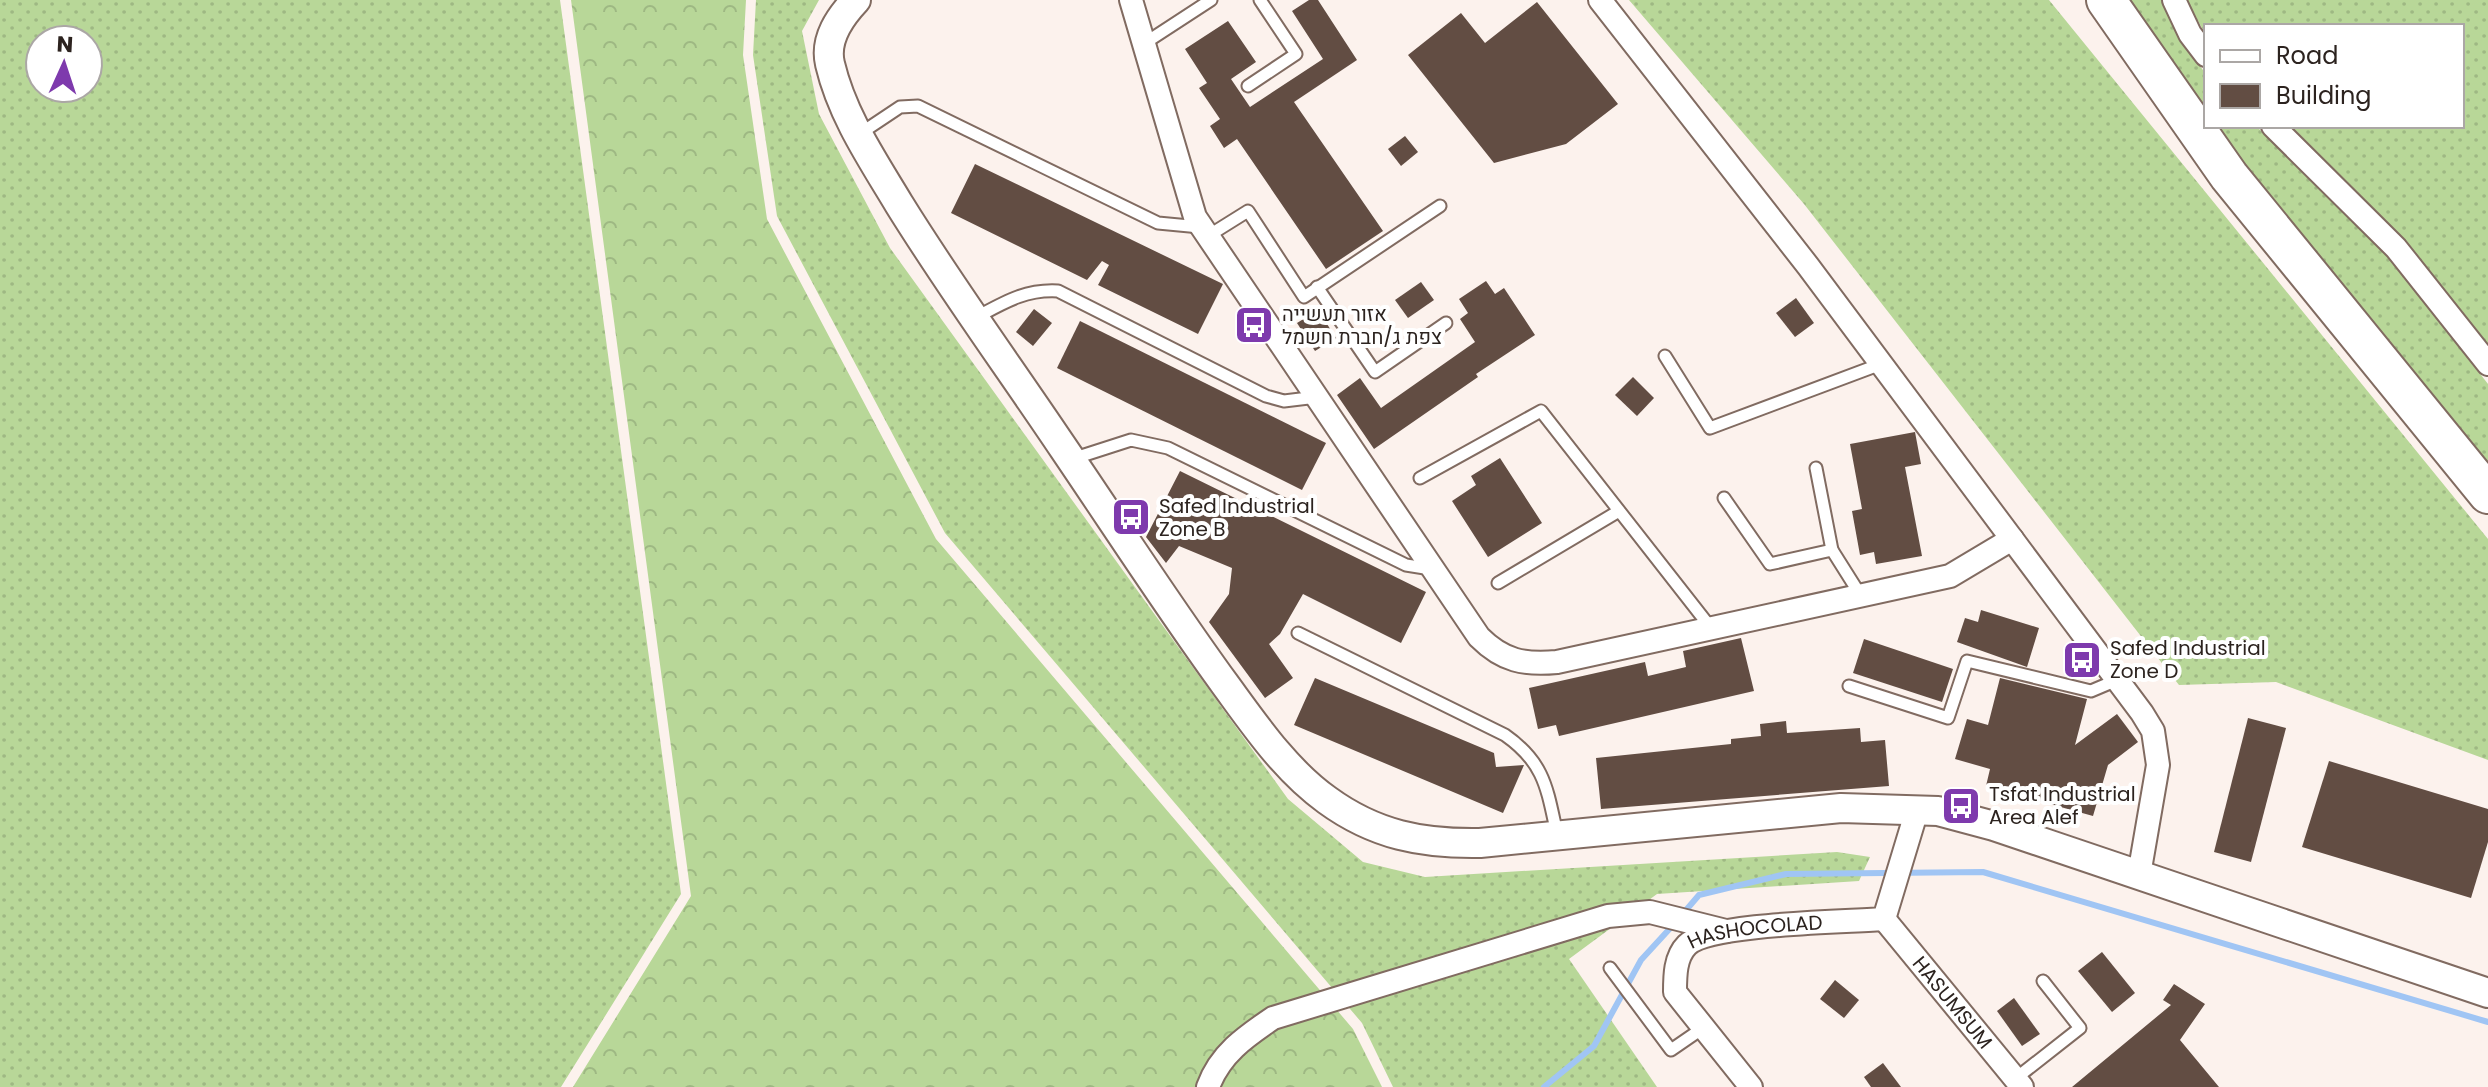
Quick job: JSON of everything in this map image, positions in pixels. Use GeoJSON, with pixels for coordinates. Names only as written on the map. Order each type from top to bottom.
{"type":"FeatureCollection","features":[{"type":"Feature","properties":{"kind":"highway"},"geometry":{"type":"LineString","coordinates":[[2106,0],[2173,101],[2229,176],[2488,494]]}},
{"type":"Feature","properties":{"kind":"street"},"geometry":{"type":"LineString","coordinates":[[856,0],[843,14],[830,40],[829,60],[857,135],[942,273],[1184,627],[1255,725],[1295,772],[1326,800],[1357,819],[1398,836],[1433,844],[1558,837],[1841,808],[1938,811],[1994,826],[2487,990]]}},
{"type":"Feature","properties":{"kind":"street"},"geometry":{"type":"LineString","coordinates":[[1131,0],[1183,187],[1205,231],[1479,637],[1495,652],[1530,664],[1861,596],[1950,576],[2012,539]]}},
{"type":"Feature","properties":{"kind":"street"},"geometry":{"type":"LineString","coordinates":[[1600,0],[1881,364],[2153,731],[2158,765],[2139,875]]}},
{"type":"Feature","properties":{"kind":"street"},"geometry":{"type":"LineString","coordinates":[[2174,0],[2190,34],[2204,52]]}},
{"type":"Feature","properties":{"kind":"street"},"geometry":{"type":"LineString","coordinates":[[2275,128],[2396,248],[2488,364]]}},
{"type":"Feature","properties":{"kind":"street"},"geometry":{"type":"LineString","coordinates":[[1884,919],[1917,810]]}},
{"type":"Feature","properties":{"kind":"street"},"geometry":{"type":"LineString","coordinates":[[1208,1087],[1214,1071],[1238,1041],[1273,1018],[1608,916],[1650,912],[1726,931]]}},
{"type":"Feature","properties":{"kind":"street","name":"HASHOCOLAD"},"geometry":{"type":"LineString","coordinates":[[1751,1087],[1675,992],[1679,958],[1687,945],[1701,936],[1726,931],[1884,919]]}},
{"type":"Feature","properties":{"kind":"street","name":"HASUMSUM"},"geometry":{"type":"LineString","coordinates":[[1884,919],[2019,1083]]}},
{"type":"Feature","properties":{"kind":"lane"},"geometry":{"type":"LineString","coordinates":[[1145,43],[1211,0]]}},
{"type":"Feature","properties":{"kind":"lane"},"geometry":{"type":"LineString","coordinates":[[1248,86],[1296,54],[1260,0]]}},
{"type":"Feature","properties":{"kind":"lane"},"geometry":{"type":"LineString","coordinates":[[857,135],[900,107],[918,106],[1158,223],[1205,231],[1248,211],[1304,297],[1440,206]]}},
{"type":"Feature","properties":{"kind":"lane"},"geometry":{"type":"LineString","coordinates":[[1317,287],[1375,372],[1446,323]]}},
{"type":"Feature","properties":{"kind":"lane"},"geometry":{"type":"LineString","coordinates":[[974,318],[1016,296],[1038,290],[1058,291],[1266,396],[1284,401],[1317,397]]}},
{"type":"Feature","properties":{"kind":"lane"},"geometry":{"type":"LineString","coordinates":[[1665,356],[1710,428],[1881,364]]}},
{"type":"Feature","properties":{"kind":"lane"},"geometry":{"type":"LineString","coordinates":[[1420,478],[1541,411],[1711,628]]}},
{"type":"Feature","properties":{"kind":"lane"},"geometry":{"type":"LineString","coordinates":[[1071,459],[1131,440],[1168,448],[1406,565],[1434,570]]}},
{"type":"Feature","properties":{"kind":"lane"},"geometry":{"type":"LineString","coordinates":[[1816,468],[1832,550],[1861,596]]}},
{"type":"Feature","properties":{"kind":"lane"},"geometry":{"type":"LineString","coordinates":[[1724,498],[1770,564],[1832,550]]}},
{"type":"Feature","properties":{"kind":"lane"},"geometry":{"type":"LineString","coordinates":[[1498,583],[1619,511]]}},
{"type":"Feature","properties":{"kind":"lane"},"geometry":{"type":"LineString","coordinates":[[1298,633],[1505,735],[1525,750],[1541,770],[1558,837]]}},
{"type":"Feature","properties":{"kind":"lane"},"geometry":{"type":"LineString","coordinates":[[1849,686],[1948,718],[1967,661],[2091,691],[2117,680]]}},
{"type":"Feature","properties":{"kind":"lane"},"geometry":{"type":"LineString","coordinates":[[1610,968],[1671,1050],[1703,1028]]}},
{"type":"Feature","properties":{"kind":"lane"},"geometry":{"type":"LineString","coordinates":[[2019,1083],[2080,1028],[2043,981]]}},
{"type":"Feature","properties":{"kind":"green space"},"geometry":{"type":"Polygon","coordinates":[[[0,0],[560,0],[681,894],[561,1087],[0,1087],[0,0]]]}},
{"type":"Feature","properties":{"kind":"green space"},"geometry":{"type":"Polygon","coordinates":[[[571,0],[746,0],[743,55],[767,219],[936,539],[1353,1029],[1382,1087],[573,1087],[691,896],[571,0]]]}},
{"type":"Feature","properties":{"kind":"green space"},"geometry":{"type":"Polygon","coordinates":[[[756,0],[819,0],[802,31],[819,114],[890,248],[1288,799],[1363,862],[1425,877],[1837,852],[1870,857],[1859,881],[1657,894],[1569,959],[1657,1087],[1393,1087],[1362,1023],[945,533],[777,216],[753,55],[756,0]]]}},
{"type":"Feature","properties":{"kind":"green space"},"geometry":{"type":"Polygon","coordinates":[[[1629,0],[2049,0],[2488,539],[2488,760],[2276,682],[2179,685],[1804,204],[1629,0]]]}},
{"type":"Feature","properties":{"kind":"green space"},"geometry":{"type":"Polygon","coordinates":[[[2122,0],[2161,0],[2180,40],[2204,71],[2204,122],[2122,0]]]}},
{"type":"Feature","properties":{"kind":"green space"},"geometry":{"type":"Polygon","coordinates":[[[2186,0],[2488,0],[2488,344],[2405,240],[2293,128],[2464,128],[2464,24],[2204,24],[2204,32],[2186,0]]]}},
{"type":"Feature","properties":{"kind":"green space"},"geometry":{"type":"Polygon","coordinates":[[[2209,128],[2258,128],[2388,256],[2488,384],[2488,476],[2209,128]]]}},
{"type":"Feature","properties":{"kind":"building"},"geometry":{"type":"Polygon","coordinates":[[[1309,0],[1318,0],[1357,60],[1294,102],[1383,231],[1326,269],[1237,139],[1224,148],[1210,126],[1220,119],[1199,88],[1207,83],[1185,49],[1228,21],[1256,62],[1231,79],[1250,107],[1323,59],[1292,11],[1309,0]]]}},
{"type":"Feature","properties":{"kind":"building"},"geometry":{"type":"Polygon","coordinates":[[[1537,2],[1618,104],[1566,144],[1494,163],[1408,55],[1461,13],[1485,43],[1537,2]]]}},
{"type":"Feature","properties":{"kind":"building"},"geometry":{"type":"Polygon","coordinates":[[[1405,136],[1418,152],[1401,166],[1388,149],[1405,136]]]}},
{"type":"Feature","properties":{"kind":"building"},"geometry":{"type":"Polygon","coordinates":[[[975,164],[1223,284],[1198,334],[1098,285],[1109,265],[1102,261],[1087,280],[951,213],[975,164]]]}},
{"type":"Feature","properties":{"kind":"building"},"geometry":{"type":"Polygon","coordinates":[[[1486,281],[1495,294],[1504,288],[1535,335],[1374,449],[1337,395],[1360,378],[1381,408],[1475,342],[1460,319],[1468,313],[1459,299],[1486,281]]]}},
{"type":"Feature","properties":{"kind":"building"},"geometry":{"type":"Polygon","coordinates":[[[1421,282],[1434,300],[1408,318],[1395,300],[1421,282]]]}},
{"type":"Feature","properties":{"kind":"building"},"geometry":{"type":"Polygon","coordinates":[[[1796,298],[1814,323],[1795,337],[1776,313],[1796,298]]]}},
{"type":"Feature","properties":{"kind":"building"},"geometry":{"type":"Polygon","coordinates":[[[1034,309],[1052,323],[1033,346],[1016,332],[1034,309]]]}},
{"type":"Feature","properties":{"kind":"building"},"geometry":{"type":"Polygon","coordinates":[[[1318,310],[1336,338],[1315,351],[1297,323],[1318,310]]]}},
{"type":"Feature","properties":{"kind":"building"},"geometry":{"type":"Polygon","coordinates":[[[1080,321],[1326,443],[1302,490],[1057,368],[1080,321]]]}},
{"type":"Feature","properties":{"kind":"building"},"geometry":{"type":"Polygon","coordinates":[[[1633,377],[1654,398],[1637,416],[1615,395],[1633,377]]]}},
{"type":"Feature","properties":{"kind":"building"},"geometry":{"type":"Polygon","coordinates":[[[1915,432],[1921,464],[1905,467],[1922,556],[1876,564],[1874,552],[1860,555],[1852,511],[1862,509],[1850,444],[1915,432]]]}},
{"type":"Feature","properties":{"kind":"building"},"geometry":{"type":"Polygon","coordinates":[[[1500,458],[1542,523],[1488,557],[1452,501],[1476,485],[1471,476],[1500,458]]]}},
{"type":"Feature","properties":{"kind":"building"},"geometry":{"type":"Polygon","coordinates":[[[1180,471],[1426,592],[1401,643],[1303,594],[1280,634],[1269,644],[1293,678],[1265,698],[1209,622],[1229,594],[1232,568],[1179,546],[1166,563],[1146,537],[1180,471]]]}},
{"type":"Feature","properties":{"kind":"building"},"geometry":{"type":"Polygon","coordinates":[[[1981,610],[2039,628],[2027,667],[1957,642],[1965,618],[1978,622],[1981,610]]]}},
{"type":"Feature","properties":{"kind":"building"},"geometry":{"type":"Polygon","coordinates":[[[1741,638],[1754,691],[1559,736],[1556,725],[1538,729],[1529,688],[1645,662],[1648,676],[1686,667],[1683,651],[1741,638]]]}},
{"type":"Feature","properties":{"kind":"building"},"geometry":{"type":"Polygon","coordinates":[[[1864,639],[1953,669],[1942,702],[1853,673],[1864,639]]]}},
{"type":"Feature","properties":{"kind":"building"},"geometry":{"type":"Polygon","coordinates":[[[1315,678],[1494,753],[1496,767],[1524,765],[1503,813],[1294,725],[1315,678]]]}},
{"type":"Feature","properties":{"kind":"building"},"geometry":{"type":"Polygon","coordinates":[[[2000,678],[2087,699],[2075,745],[2117,714],[2138,742],[2108,765],[2093,816],[1986,786],[1990,769],[1955,759],[1967,719],[1988,725],[2000,678]]]}},
{"type":"Feature","properties":{"kind":"building"},"geometry":{"type":"Polygon","coordinates":[[[2248,718],[2286,728],[2251,862],[2214,852],[2248,718]]]}},
{"type":"Feature","properties":{"kind":"building"},"geometry":{"type":"Polygon","coordinates":[[[1786,721],[1787,733],[1860,728],[1861,742],[1885,740],[1889,786],[1601,809],[1596,758],[1731,744],[1731,739],[1761,736],[1760,724],[1786,721]]]}},
{"type":"Feature","properties":{"kind":"building"},"geometry":{"type":"Polygon","coordinates":[[[2329,761],[2488,809],[2488,842],[2471,898],[2302,847],[2329,761]]]}},
{"type":"Feature","properties":{"kind":"building"},"geometry":{"type":"Polygon","coordinates":[[[2102,952],[2135,993],[2112,1012],[2078,971],[2102,952]]]}},
{"type":"Feature","properties":{"kind":"building"},"geometry":{"type":"Polygon","coordinates":[[[1835,980],[1859,1000],[1844,1018],[1820,999],[1835,980]]]}},
{"type":"Feature","properties":{"kind":"building"},"geometry":{"type":"Polygon","coordinates":[[[2174,984],[2205,1004],[2180,1040],[2219,1087],[2072,1087],[2171,1005],[2163,1000],[2174,984]]]}},
{"type":"Feature","properties":{"kind":"building"},"geometry":{"type":"Polygon","coordinates":[[[2014,998],[2040,1034],[2022,1046],[1997,1011],[2014,998]]]}},
{"type":"Feature","properties":{"kind":"building"},"geometry":{"type":"Polygon","coordinates":[[[1883,1063],[1901,1087],[1871,1087],[1864,1077],[1883,1063]]]}},
{"type":"Feature","properties":{"kind":"waterway"},"geometry":{"type":"LineString","coordinates":[[1681,916],[1699,895],[1786,874],[1983,872],[2488,1022]]}},
{"type":"Feature","properties":{"kind":"waterway"},"geometry":{"type":"LineString","coordinates":[[1544,1087],[1594,1046],[1641,960],[1674,924]]}},
{"type":"Feature","properties":{"kind":"place","name":"אזור תעשייה צפת ג/חברת חשמל"},"geometry":{"type":"Point","coordinates":[1254,325]}},
{"type":"Feature","properties":{"kind":"place","name":"Safed Industrial Zone B"},"geometry":{"type":"Point","coordinates":[1131,517]}},
{"type":"Feature","properties":{"kind":"place","name":"Safed Industrial Zone D"},"geometry":{"type":"Point","coordinates":[2082,660]}},
{"type":"Feature","properties":{"kind":"place","name":"Tsfat Industrial Area Alef"},"geometry":{"type":"Point","coordinates":[1961,806]}}]}
